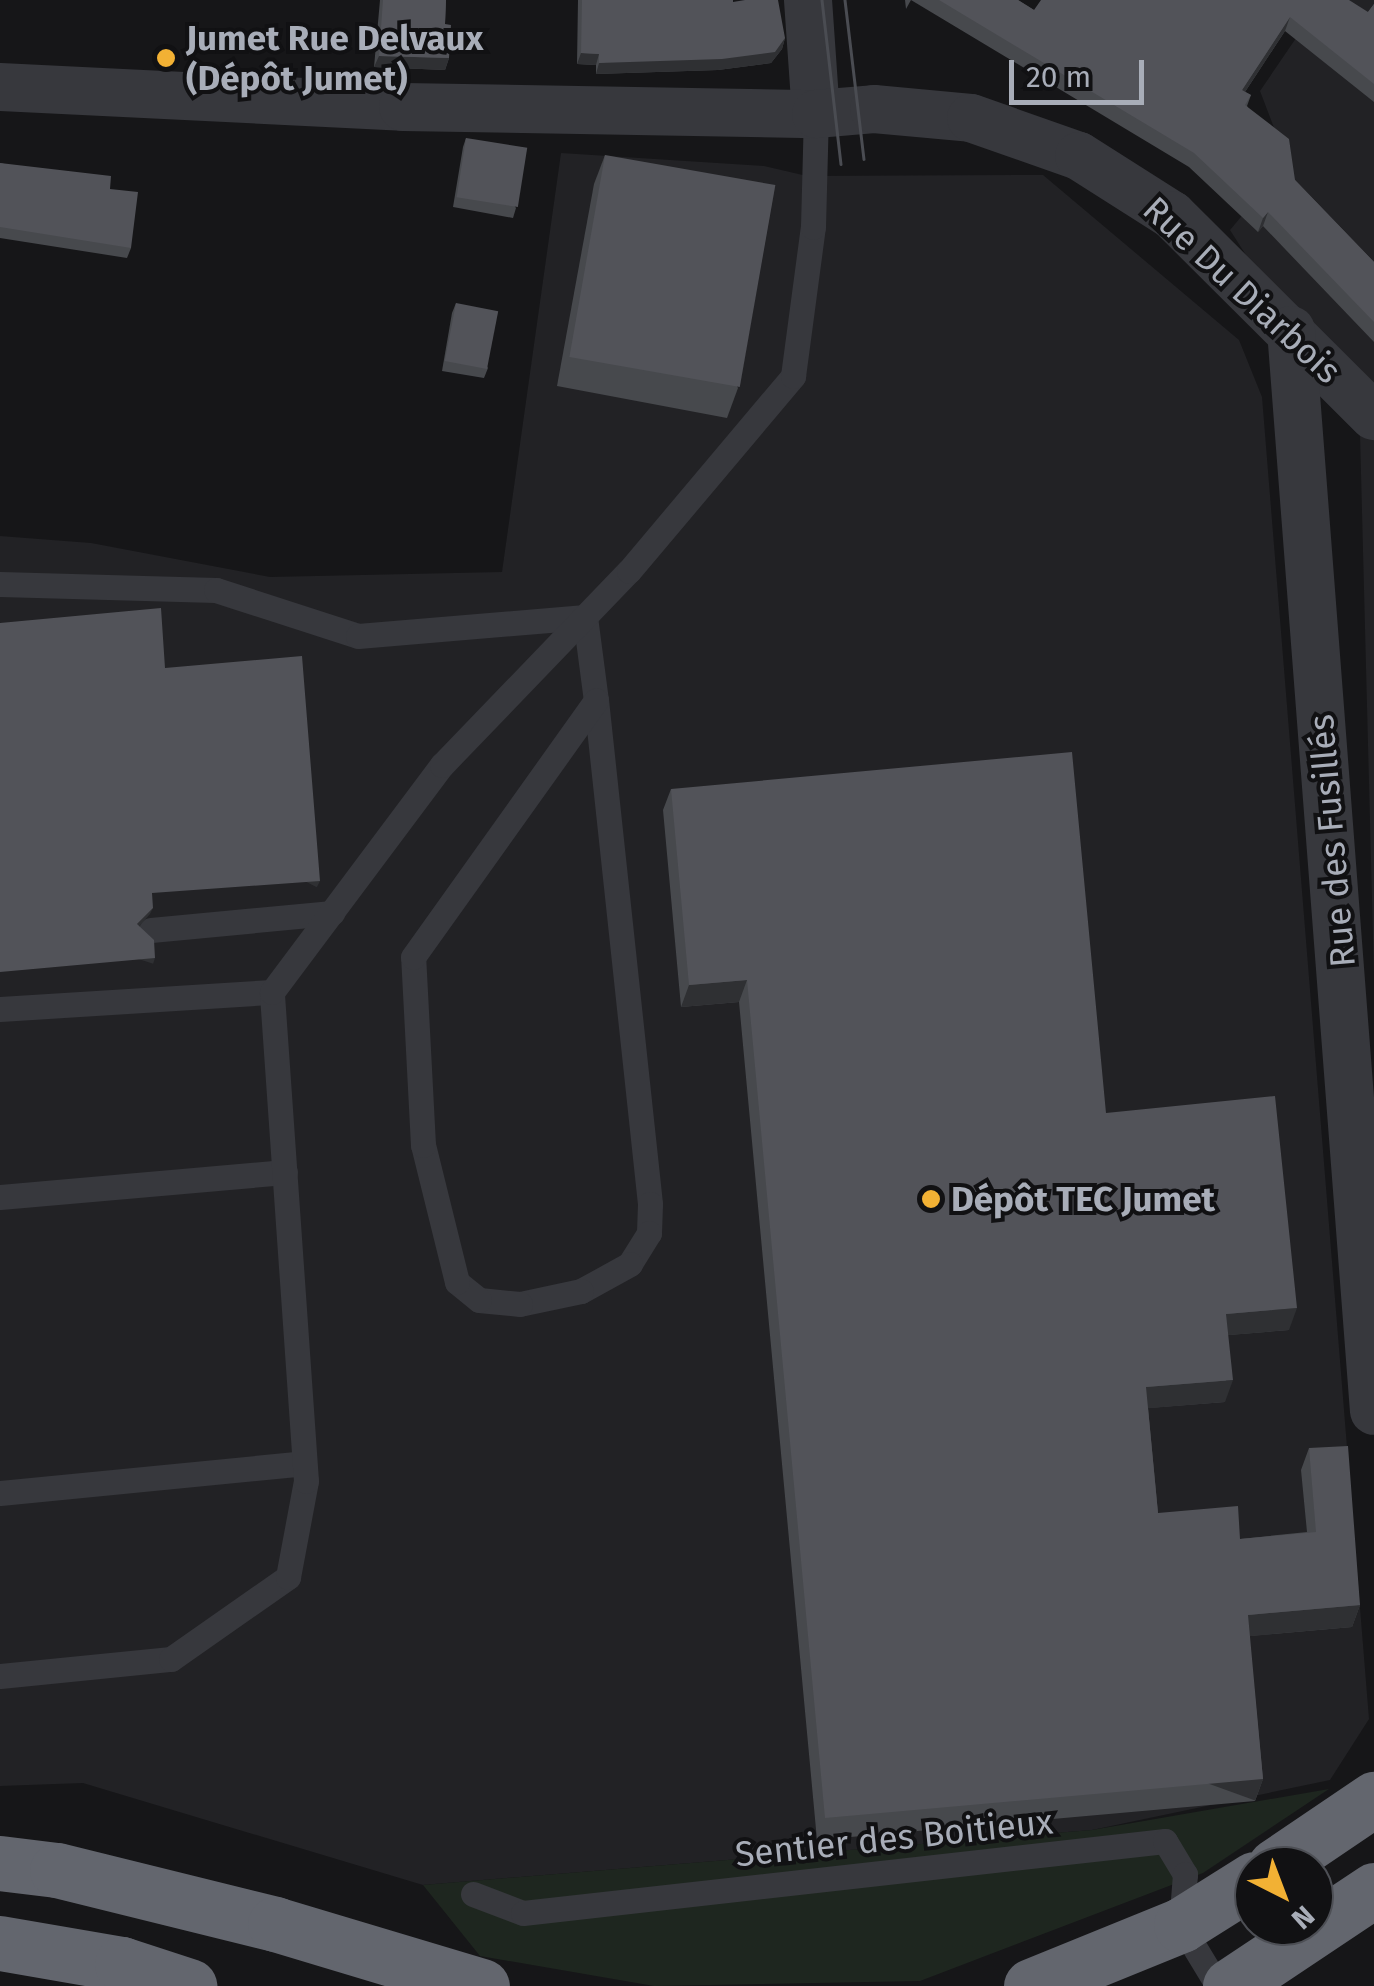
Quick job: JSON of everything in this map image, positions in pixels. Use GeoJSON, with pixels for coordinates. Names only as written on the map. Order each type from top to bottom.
{"type":"FeatureCollection","features":[{"type":"Feature","properties":{"kind":"highway"},"geometry":{"type":"LineString","coordinates":[[1305,1846],[1374,1799]]}},
{"type":"Feature","properties":{"kind":"highway"},"geometry":{"type":"LineString","coordinates":[[0,1863],[57,1870],[275,1924],[482,1986]]}},
{"type":"Feature","properties":{"kind":"highway"},"geometry":{"type":"LineString","coordinates":[[1230,1986],[1374,1890]]}},
{"type":"Feature","properties":{"kind":"highway"},"geometry":{"type":"LineString","coordinates":[[1032,1986],[1181,1925],[1234,1892]]}},
{"type":"Feature","properties":{"kind":"highway"},"geometry":{"type":"LineString","coordinates":[[0,1943],[122,1964],[189,1986]]}},
{"type":"Feature","properties":{"kind":"street"},"geometry":{"type":"LineString","coordinates":[[808,0],[816,114]]}},
{"type":"Feature","properties":{"kind":"street","name":"Rue Du Diarbois"},"geometry":{"type":"LineString","coordinates":[[0,88],[403,107],[816,114],[874,109],[971,118],[1079,156],[1172,215],[1374,416]]}},
{"type":"Feature","properties":{"kind":"street","name":"Rue des Fusillés"},"geometry":{"type":"LineString","coordinates":[[1291,330],[1374,1412]]}},
{"type":"Feature","properties":{"kind":"lane"},"geometry":{"type":"LineString","coordinates":[[0,1676],[171,1658],[288,1577],[304,1463],[272,992],[442,765],[585,617],[793,376],[813,227],[816,114]]}},
{"type":"Feature","properties":{"kind":"lane"},"geometry":{"type":"LineString","coordinates":[[0,584],[216,590],[358,636],[585,617]]}},
{"type":"Feature","properties":{"kind":"lane"},"geometry":{"type":"LineString","coordinates":[[585,617],[596,700],[649,1234],[630,1264],[581,1291],[520,1304],[478,1300],[456,1282],[423,1145],[414,957],[596,700]]}},
{"type":"Feature","properties":{"kind":"lane"},"geometry":{"type":"LineString","coordinates":[[151,930],[332,913]]}},
{"type":"Feature","properties":{"kind":"lane"},"geometry":{"type":"LineString","coordinates":[[0,1009],[272,992]]}},
{"type":"Feature","properties":{"kind":"lane"},"geometry":{"type":"LineString","coordinates":[[0,1197],[284,1172]]}},
{"type":"Feature","properties":{"kind":"lane"},"geometry":{"type":"LineString","coordinates":[[0,1494],[304,1463]]}},
{"type":"Feature","properties":{"kind":"lane","name":"Sentier des Boitieux"},"geometry":{"type":"LineString","coordinates":[[473,1894],[523,1914],[1165,1841],[1186,1874],[1181,1925]]}},
{"type":"Feature","properties":{"kind":"lane"},"geometry":{"type":"LineString","coordinates":[[1181,1925],[1218,1986]]}},
{"type":"Feature","properties":{"kind":"shaded area"},"geometry":{"type":"Polygon","coordinates":[[[1322,0],[1374,0],[1374,977],[1360,434],[1230,230],[1287,162],[1260,91],[1322,0]]]}},
{"type":"Feature","properties":{"kind":"shaded area"},"geometry":{"type":"Polygon","coordinates":[[[561,153],[764,166],[807,176],[1043,175],[1239,340],[1262,397],[1369,1719],[1330,1780],[1092,1830],[423,1885],[83,1783],[0,1786],[0,536],[91,543],[270,577],[502,572],[561,153]]]}},
{"type":"Feature","properties":{"kind":"shaded area"},"geometry":{"type":"Polygon","coordinates":[[[1329,1789],[1244,1846],[1234,1846],[1234,1852],[1203,1873],[920,1981],[654,1986],[480,1956],[423,1885],[1092,1830],[1329,1789]]]}},
{"type":"Feature","properties":{"kind":"building"},"geometry":{"type":"Polygon","coordinates":[[[383,0],[446,0],[445,24],[451,25],[449,58],[379,56],[383,0]]]}},
{"type":"Feature","properties":{"kind":"building"},"geometry":{"type":"Polygon","coordinates":[[[582,0],[778,0],[785,38],[775,52],[722,59],[599,63],[599,54],[581,53],[582,0]]]}},
{"type":"Feature","properties":{"kind":"building"},"geometry":{"type":"Polygon","coordinates":[[[939,0],[1018,0],[1034,10],[1041,0],[1349,0],[1368,12],[1374,4],[1374,84],[1290,17],[1242,90],[1251,95],[1245,105],[1289,139],[1295,180],[1374,262],[1374,322],[1268,212],[1263,218],[1194,153],[939,0]]]}},
{"type":"Feature","properties":{"kind":"building"},"geometry":{"type":"Polygon","coordinates":[[[466,138],[527,148],[518,207],[457,197],[466,138]]]}},
{"type":"Feature","properties":{"kind":"building"},"geometry":{"type":"Polygon","coordinates":[[[605,155],[775,185],[740,387],[569,357],[605,155]]]}},
{"type":"Feature","properties":{"kind":"building"},"geometry":{"type":"Polygon","coordinates":[[[0,163],[111,176],[110,189],[138,192],[131,248],[0,227],[0,163]]]}},
{"type":"Feature","properties":{"kind":"building"},"geometry":{"type":"Polygon","coordinates":[[[456,303],[498,311],[487,369],[445,361],[456,303]]]}},
{"type":"Feature","properties":{"kind":"building"},"geometry":{"type":"Polygon","coordinates":[[[161,608],[165,668],[302,656],[320,881],[152,893],[153,908],[137,924],[154,940],[155,958],[0,972],[0,623],[161,608]]]}},
{"type":"Feature","properties":{"kind":"building","name":"Dépôt TEC Jumet"},"geometry":{"type":"Polygon","coordinates":[[[1072,752],[1106,1113],[1275,1096],[1297,1308],[1226,1314],[1233,1380],[1146,1387],[1158,1513],[1238,1506],[1240,1539],[1316,1532],[1309,1448],[1348,1446],[1360,1605],[1248,1615],[1263,1779],[825,1818],[747,980],[689,985],[671,789],[1072,752]]]}},
{"type":"Feature","properties":{"kind":"tram line"},"geometry":{"type":"LineString","coordinates":[[822,0],[841,164]]}},
{"type":"Feature","properties":{"kind":"tram line"},"geometry":{"type":"LineString","coordinates":[[845,0],[864,159]]}},
{"type":"Feature","properties":{"kind":"place","name":"Jumet Rue Delvaux (Dépôt Jumet)"},"geometry":{"type":"Point","coordinates":[166,58]}},
{"type":"Feature","properties":{"kind":"place","name":"Dépôt TEC Jumet"},"geometry":{"type":"Point","coordinates":[931,1199]}}]}
